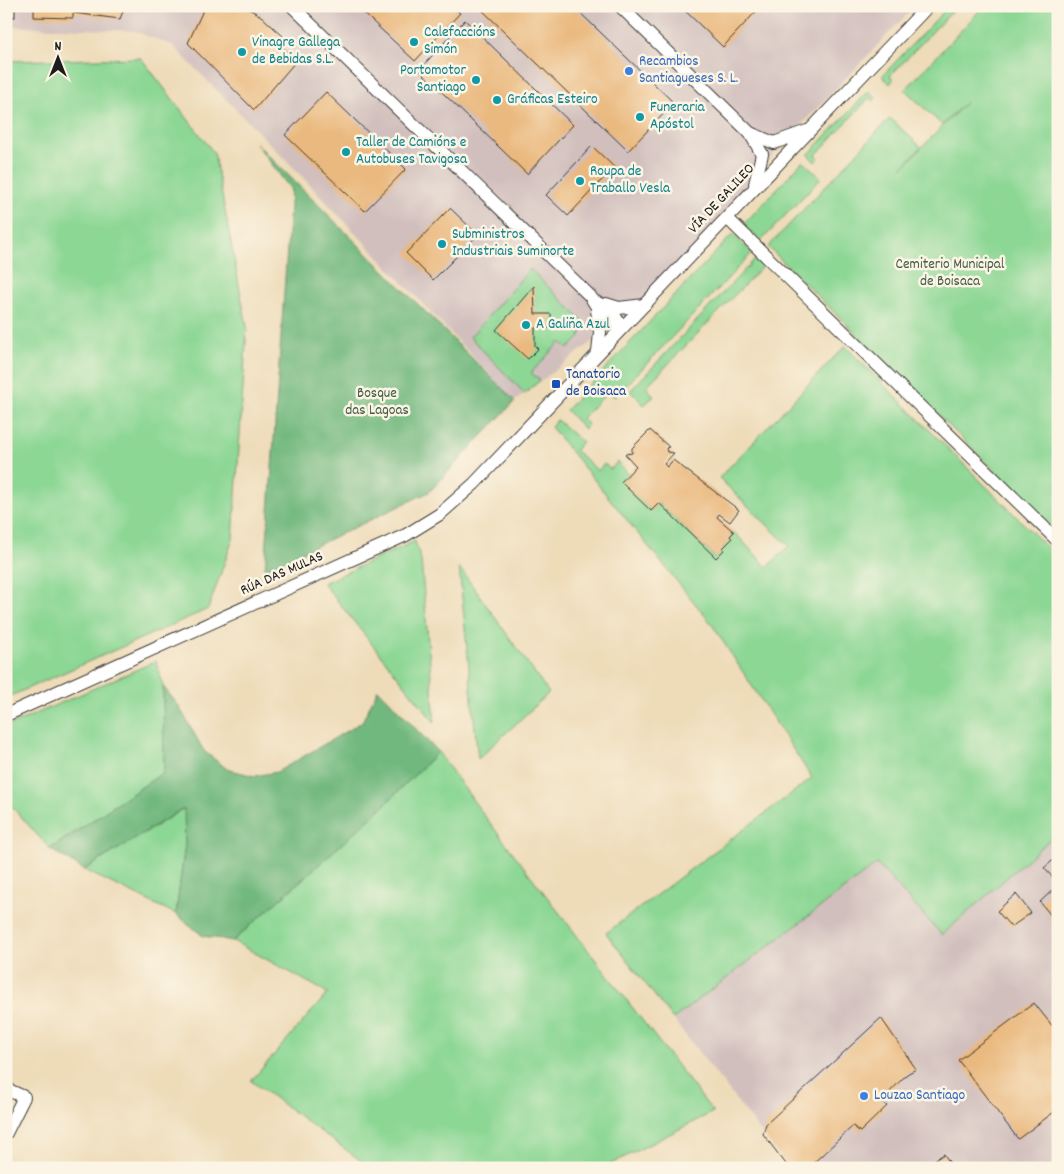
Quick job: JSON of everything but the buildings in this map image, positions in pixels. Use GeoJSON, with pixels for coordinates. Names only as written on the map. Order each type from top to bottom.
{"type":"FeatureCollection","features":[{"type":"Feature","properties":{"kind":"street"},"geometry":{"type":"LineString","coordinates":[[292,6],[594,301],[606,320],[622,328]]}},
{"type":"Feature","properties":{"kind":"street"},"geometry":{"type":"LineString","coordinates":[[620,6],[750,133],[772,169]]}},
{"type":"Feature","properties":{"kind":"street","name":"VÍA DE GALILEO"},"geometry":{"type":"LineString","coordinates":[[540,415],[928,6]]}},
{"type":"Feature","properties":{"kind":"street"},"geometry":{"type":"LineString","coordinates":[[754,188],[762,154],[769,145],[809,131]]}},
{"type":"Feature","properties":{"kind":"street"},"geometry":{"type":"LineString","coordinates":[[750,133],[774,142],[789,151]]}},
{"type":"Feature","properties":{"kind":"street"},"geometry":{"type":"LineString","coordinates":[[727,218],[1058,541]]}},
{"type":"Feature","properties":{"kind":"street"},"geometry":{"type":"LineString","coordinates":[[594,301],[619,308],[644,305]]}},
{"type":"Feature","properties":{"kind":"street"},"geometry":{"type":"LineString","coordinates":[[594,301],[599,315],[598,353]]}},
{"type":"Feature","properties":{"kind":"street","name":"RÚA DAS MULAS"},"geometry":{"type":"LineString","coordinates":[[6,715],[415,530],[458,500],[540,415]]}},
{"type":"Feature","properties":{"kind":"street"},"geometry":{"type":"LineString","coordinates":[[6,1089],[24,1097],[6,1132]]}},
{"type":"Feature","properties":{"kind":"shaded area"},"geometry":{"type":"Polygon","coordinates":[[[6,6],[915,6],[780,147],[662,288],[515,401],[291,165],[172,45],[134,31],[6,26],[6,6]]]}},
{"type":"Feature","properties":{"kind":"shaded area"},"geometry":{"type":"Polygon","coordinates":[[[1058,832],[1058,1168],[789,1168],[673,1019],[877,864],[942,935],[1058,832]]]}},
{"type":"Feature","properties":{"kind":"green space"},"geometry":{"type":"Polygon","coordinates":[[[949,6],[957,6],[890,76],[893,80],[890,84],[882,76],[949,6]]]}},
{"type":"Feature","properties":{"kind":"green space","name":"Cemiterio Municipal de Boisaca"},"geometry":{"type":"Polygon","coordinates":[[[984,6],[1058,6],[1058,533],[768,247],[890,118],[921,147],[902,168],[966,102],[942,125],[905,90],[984,6]]]}},
{"type":"Feature","properties":{"kind":"green space"},"geometry":{"type":"Polygon","coordinates":[[[141,58],[214,153],[247,327],[233,539],[208,609],[6,698],[6,61],[141,58]]]}},
{"type":"Feature","properties":{"kind":"green space"},"geometry":{"type":"Polygon","coordinates":[[[869,91],[876,98],[873,101],[869,98],[816,155],[819,158],[815,162],[808,155],[869,91]]]}},
{"type":"Feature","properties":{"kind":"green space","name":"Bosque das Lagoas"},"geometry":{"type":"Polygon","coordinates":[[[256,143],[515,401],[429,492],[265,570],[291,190],[256,143]]]}},
{"type":"Feature","properties":{"kind":"green space"},"geometry":{"type":"Polygon","coordinates":[[[803,161],[821,178],[761,241],[743,225],[803,161]]]}},
{"type":"Feature","properties":{"kind":"green space"},"geometry":{"type":"Polygon","coordinates":[[[733,234],[752,253],[615,397],[608,392],[582,418],[588,425],[584,429],[566,410],[733,234]]]}},
{"type":"Feature","properties":{"kind":"green space"},"geometry":{"type":"Polygon","coordinates":[[[757,257],[764,265],[646,387],[654,396],[644,405],[630,391],[757,257]]]}},
{"type":"Feature","properties":{"kind":"green space"},"geometry":{"type":"Polygon","coordinates":[[[530,269],[582,320],[584,326],[579,338],[568,349],[560,342],[531,373],[540,380],[525,394],[470,337],[530,269]]]}},
{"type":"Feature","properties":{"kind":"green space"},"geometry":{"type":"Polygon","coordinates":[[[845,346],[1058,558],[1058,832],[942,935],[877,864],[673,1019],[606,933],[812,778],[711,623],[551,427],[557,420],[582,442],[575,450],[598,471],[604,464],[611,469],[617,462],[629,474],[622,482],[651,511],[659,503],[715,558],[724,550],[723,548],[732,539],[730,536],[734,532],[767,567],[789,546],[719,478],[845,346]]]}},
{"type":"Feature","properties":{"kind":"green space"},"geometry":{"type":"Polygon","coordinates":[[[415,541],[421,560],[435,723],[323,583],[415,541]]]}},
{"type":"Feature","properties":{"kind":"green space"},"geometry":{"type":"Polygon","coordinates":[[[459,567],[549,693],[478,759],[459,567]]]}},
{"type":"Feature","properties":{"kind":"green space"},"geometry":{"type":"Polygon","coordinates":[[[156,661],[163,686],[164,772],[50,849],[6,800],[6,727],[156,661]]]}},
{"type":"Feature","properties":{"kind":"green space"},"geometry":{"type":"Polygon","coordinates":[[[163,686],[178,705],[204,751],[227,769],[254,776],[277,772],[362,722],[378,689],[438,752],[372,817],[233,941],[203,936],[176,914],[185,844],[184,808],[84,870],[50,849],[164,772],[163,686]]]}},
{"type":"Feature","properties":{"kind":"green space"},"geometry":{"type":"Polygon","coordinates":[[[438,752],[483,814],[713,1112],[603,1168],[371,1168],[251,1081],[328,993],[233,941],[372,817],[438,752]]]}},
{"type":"Feature","properties":{"kind":"green space"},"geometry":{"type":"Polygon","coordinates":[[[185,808],[185,844],[176,914],[84,870],[185,808]]]}},
{"type":"Feature","properties":{"kind":"place","name":"Calefaccións Simón"},"geometry":{"type":"Point","coordinates":[414,42]}},
{"type":"Feature","properties":{"kind":"place","name":"Vinagre Gallega de Bebidas S.L."},"geometry":{"type":"Point","coordinates":[242,52]}},
{"type":"Feature","properties":{"kind":"place","name":"Recambios Santiagueses S. L."},"geometry":{"type":"Point","coordinates":[629,71]}},
{"type":"Feature","properties":{"kind":"place","name":"Portomotor Santiago"},"geometry":{"type":"Point","coordinates":[476,80]}},
{"type":"Feature","properties":{"kind":"place","name":"Gráficas Esteiro"},"geometry":{"type":"Point","coordinates":[497,100]}},
{"type":"Feature","properties":{"kind":"place","name":"Funeraria Apóstol"},"geometry":{"type":"Point","coordinates":[640,117]}},
{"type":"Feature","properties":{"kind":"place","name":"Taller de Camións e Autobuses Tavigosa"},"geometry":{"type":"Point","coordinates":[346,152]}},
{"type":"Feature","properties":{"kind":"place","name":"Roupa de Traballo Vesla"},"geometry":{"type":"Point","coordinates":[580,181]}},
{"type":"Feature","properties":{"kind":"place","name":"Subministros Industriais Suminorte"},"geometry":{"type":"Point","coordinates":[442,244]}},
{"type":"Feature","properties":{"kind":"place","name":"A Galiña Azul"},"geometry":{"type":"Point","coordinates":[526,325]}},
{"type":"Feature","properties":{"kind":"place","name":"Tanatorio de Boisaca"},"geometry":{"type":"Point","coordinates":[556,384]}},
{"type":"Feature","properties":{"kind":"place","name":"Louzao Santiago"},"geometry":{"type":"Point","coordinates":[864,1096]}}]}
